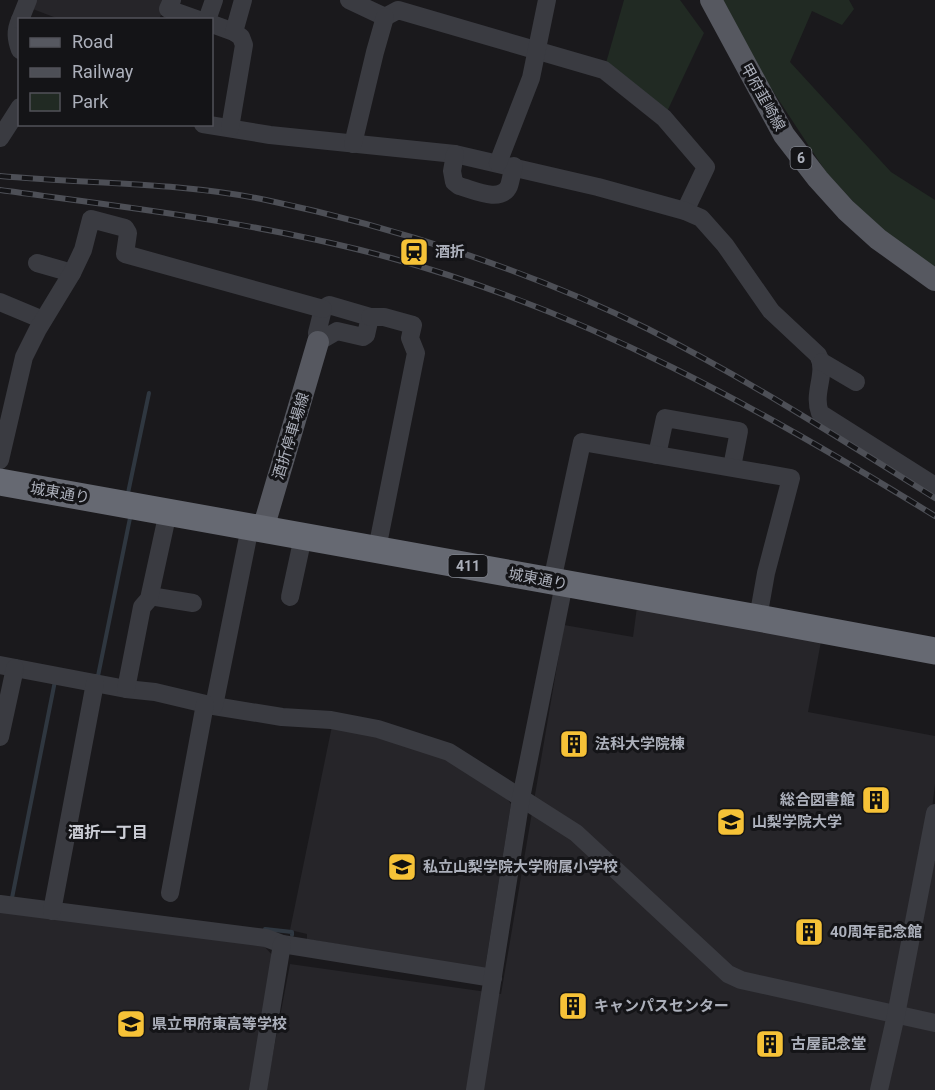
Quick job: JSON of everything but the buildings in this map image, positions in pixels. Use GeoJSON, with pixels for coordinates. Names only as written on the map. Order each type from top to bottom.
{"type":"FeatureCollection","features":[{"type":"Feature","properties":{"kind":"highway","name":"城東通り"},"geometry":{"type":"LineString","coordinates":[[0,483],[935,651]]}},
{"type":"Feature","properties":{"kind":"main road","name":"甲府韮崎線"},"geometry":{"type":"LineString","coordinates":[[711,0],[784,135],[818,179],[846,210],[879,239],[935,280]]}},
{"type":"Feature","properties":{"kind":"main road","name":"酒折停車場線"},"geometry":{"type":"LineString","coordinates":[[257,528],[318,342]]}},
{"type":"Feature","properties":{"kind":"street"},"geometry":{"type":"LineString","coordinates":[[21,18],[28,0]]}},
{"type":"Feature","properties":{"kind":"street"},"geometry":{"type":"LineString","coordinates":[[172,0],[168,9],[193,18]]}},
{"type":"Feature","properties":{"kind":"street"},"geometry":{"type":"LineString","coordinates":[[208,18],[214,0]]}},
{"type":"Feature","properties":{"kind":"street"},"geometry":{"type":"LineString","coordinates":[[234,32],[243,0]]}},
{"type":"Feature","properties":{"kind":"street"},"geometry":{"type":"LineString","coordinates":[[349,0],[398,10],[604,70],[664,118],[706,167],[693,215]]}},
{"type":"Feature","properties":{"kind":"street"},"geometry":{"type":"LineString","coordinates":[[455,154],[452,171],[454,182],[459,186],[494,195],[505,191],[508,186],[506,165],[531,78],[547,0]]}},
{"type":"Feature","properties":{"kind":"street"},"geometry":{"type":"LineString","coordinates":[[353,144],[375,52],[391,10]]}},
{"type":"Feature","properties":{"kind":"street"},"geometry":{"type":"LineString","coordinates":[[18,24],[16,29],[18,40]]}},
{"type":"Feature","properties":{"kind":"street"},"geometry":{"type":"LineString","coordinates":[[213,24],[234,32],[241,37],[244,45],[230,128]]}},
{"type":"Feature","properties":{"kind":"street"},"geometry":{"type":"LineString","coordinates":[[0,138],[18,110]]}},
{"type":"Feature","properties":{"kind":"street"},"geometry":{"type":"LineString","coordinates":[[213,125],[270,135],[455,154],[598,187],[693,215],[725,245],[771,311],[818,355],[822,362],[856,382]]}},
{"type":"Feature","properties":{"kind":"street"},"geometry":{"type":"LineString","coordinates":[[0,459],[24,357],[43,320],[72,273],[91,219],[125,228],[128,233],[125,254],[323,309]]}},
{"type":"Feature","properties":{"kind":"street"},"geometry":{"type":"LineString","coordinates":[[37,263],[72,273]]}},
{"type":"Feature","properties":{"kind":"street"},"geometry":{"type":"LineString","coordinates":[[0,302],[43,320]]}},
{"type":"Feature","properties":{"kind":"street"},"geometry":{"type":"LineString","coordinates":[[370,317],[367,332],[363,337],[338,331],[318,342],[317,333],[323,309],[329,305],[370,317],[384,317],[413,325],[410,338],[416,353],[377,549]]}},
{"type":"Feature","properties":{"kind":"street"},"geometry":{"type":"LineString","coordinates":[[822,362],[816,404],[820,413],[935,486]]}},
{"type":"Feature","properties":{"kind":"street"},"geometry":{"type":"LineString","coordinates":[[657,455],[665,418],[738,431],[732,468]]}},
{"type":"Feature","properties":{"kind":"street"},"geometry":{"type":"LineString","coordinates":[[475,1090],[521,798],[582,442],[791,478],[766,573],[758,618]]}},
{"type":"Feature","properties":{"kind":"street"},"geometry":{"type":"LineString","coordinates":[[126,689],[142,607],[150,596],[168,512]]}},
{"type":"Feature","properties":{"kind":"street"},"geometry":{"type":"LineString","coordinates":[[170,892],[209,705],[257,528]]}},
{"type":"Feature","properties":{"kind":"street"},"geometry":{"type":"LineString","coordinates":[[290,597],[303,537]]}},
{"type":"Feature","properties":{"kind":"street"},"geometry":{"type":"LineString","coordinates":[[150,596],[193,603]]}},
{"type":"Feature","properties":{"kind":"street"},"geometry":{"type":"LineString","coordinates":[[0,737],[8,667],[126,689],[155,692],[209,705],[282,717],[331,720],[378,729],[449,752],[576,833],[728,974],[741,980],[935,1023]]}},
{"type":"Feature","properties":{"kind":"street"},"geometry":{"type":"LineString","coordinates":[[52,911],[94,683]]}},
{"type":"Feature","properties":{"kind":"street"},"geometry":{"type":"LineString","coordinates":[[879,1090],[931,861],[935,813]]}},
{"type":"Feature","properties":{"kind":"street"},"geometry":{"type":"LineString","coordinates":[[0,904],[266,938],[282,944],[493,978]]}},
{"type":"Feature","properties":{"kind":"street"},"geometry":{"type":"LineString","coordinates":[[258,1090],[282,944]]}},
{"type":"Feature","properties":{"kind":"shaded area"},"geometry":{"type":"Polygon","coordinates":[[[34,0],[169,0],[160,18],[56,18],[30,8],[34,0]]]}},
{"type":"Feature","properties":{"kind":"shaded area","name":"山梨学院大学"},"geometry":{"type":"Polygon","coordinates":[[[637,607],[822,636],[808,712],[935,736],[935,784],[926,860],[935,862],[935,1090],[266,1090],[290,964],[501,994],[564,625],[633,637],[637,607]]]}},
{"type":"Feature","properties":{"kind":"shaded area","name":"私立山梨学院大学附属小学校"},"geometry":{"type":"Polygon","coordinates":[[[332,726],[379,735],[450,758],[504,795],[511,804],[485,969],[307,939],[307,934],[290,930],[332,726]]]}},
{"type":"Feature","properties":{"kind":"shaded area","name":"県立甲府東高等学校"},"geometry":{"type":"Polygon","coordinates":[[[0,910],[264,946],[274,957],[249,1090],[0,1090],[0,910]]]}},
{"type":"Feature","properties":{"kind":"green space"},"geometry":{"type":"Polygon","coordinates":[[[624,0],[680,0],[704,33],[664,118],[604,70],[624,0]]]}},
{"type":"Feature","properties":{"kind":"green space"},"geometry":{"type":"Polygon","coordinates":[[[717,0],[849,0],[854,9],[842,25],[812,11],[790,62],[891,172],[935,200],[935,271],[884,235],[826,172],[736,35],[717,0]]]}},
{"type":"Feature","properties":{"kind":"waterway"},"geometry":{"type":"LineString","coordinates":[[128,493],[149,393]]}},
{"type":"Feature","properties":{"kind":"waterway"},"geometry":{"type":"LineString","coordinates":[[96,677],[130,518]]}},
{"type":"Feature","properties":{"kind":"waterway"},"geometry":{"type":"LineString","coordinates":[[12,898],[55,681]]}},
{"type":"Feature","properties":{"kind":"waterway"},"geometry":{"type":"LineString","coordinates":[[265,929],[292,932],[292,935]]}},
{"type":"Feature","properties":{"kind":"railway"},"geometry":{"type":"LineString","coordinates":[[0,176],[167,187],[233,194],[364,223],[462,253],[557,288],[685,348],[758,389],[935,498]]}},
{"type":"Feature","properties":{"kind":"railway"},"geometry":{"type":"LineString","coordinates":[[0,190],[148,210],[294,235],[391,258],[463,280],[604,335],[672,368],[806,439],[935,516]]}},
{"type":"Feature","properties":{"kind":"place","name":"酒折"},"geometry":{"type":"Point","coordinates":[414,252]}},
{"type":"Feature","properties":{"kind":"place","name":"法科大学院棟"},"geometry":{"type":"Point","coordinates":[574,744]}},
{"type":"Feature","properties":{"kind":"place","name":"総合図書館"},"geometry":{"type":"Point","coordinates":[876,800]}},
{"type":"Feature","properties":{"kind":"place","name":"山梨学院大学"},"geometry":{"type":"Point","coordinates":[731,822]}},
{"type":"Feature","properties":{"kind":"place","name":"私立山梨学院大学附属小学校"},"geometry":{"type":"Point","coordinates":[402,867]}},
{"type":"Feature","properties":{"kind":"place","name":"40周年記念館"},"geometry":{"type":"Point","coordinates":[809,932]}},
{"type":"Feature","properties":{"kind":"place","name":"キャンパスセンター"},"geometry":{"type":"Point","coordinates":[573,1006]}},
{"type":"Feature","properties":{"kind":"place","name":"県立甲府東高等学校"},"geometry":{"type":"Point","coordinates":[131,1024]}},
{"type":"Feature","properties":{"kind":"place","name":"古屋記念堂"},"geometry":{"type":"Point","coordinates":[770,1044]}},
{"type":"Feature","properties":{"kind":"district","name":"酒折一丁目"},"geometry":{"type":"Point","coordinates":[108,832]}}]}
